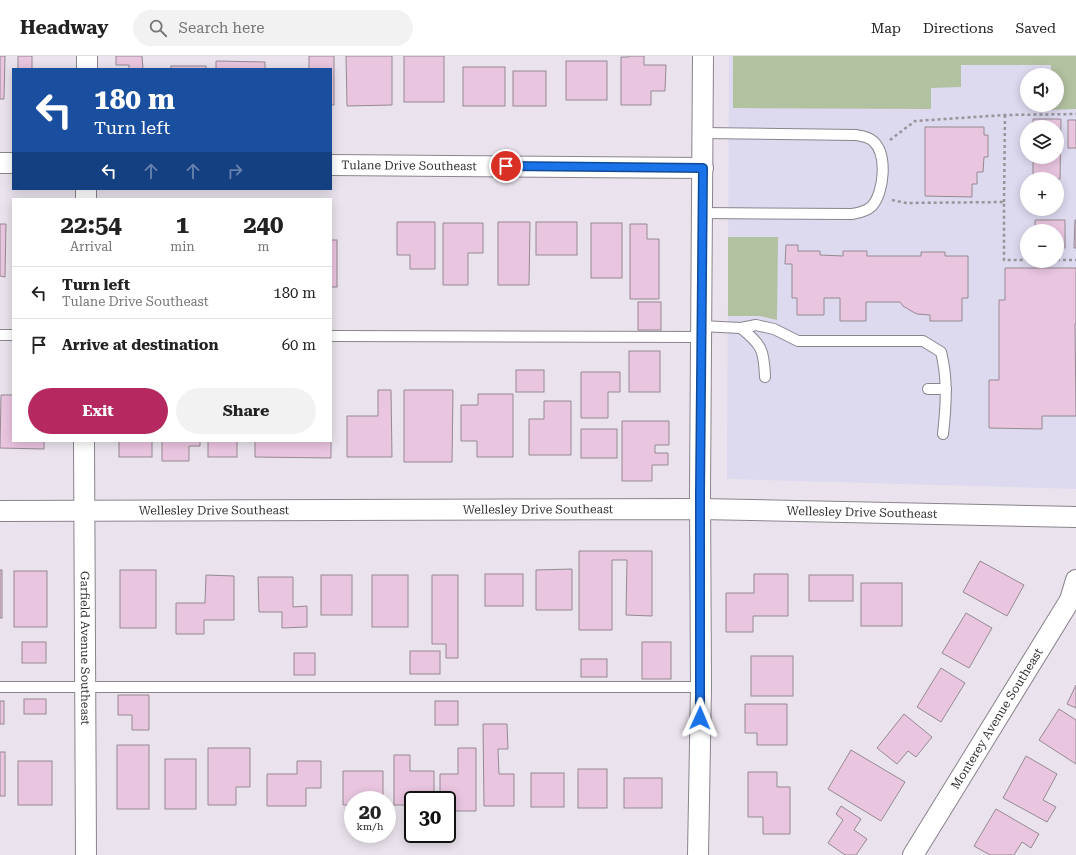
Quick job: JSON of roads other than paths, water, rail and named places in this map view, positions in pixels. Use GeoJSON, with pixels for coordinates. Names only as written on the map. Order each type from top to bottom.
{"type":"FeatureCollection","features":[{"type":"Feature","properties":{"kind":"street"},"geometry":{"type":"LineString","coordinates":[[87,56],[87,68]]}},
{"type":"Feature","properties":{"kind":"street"},"geometry":{"type":"LineString","coordinates":[[698,855],[701,687],[700,509],[703,56]]}},
{"type":"Feature","properties":{"kind":"street"},"geometry":{"type":"LineString","coordinates":[[0,163],[12,163]]}},
{"type":"Feature","properties":{"kind":"street","name":"Tulane Drive Southeast"},"geometry":{"type":"LineString","coordinates":[[332,165],[703,168]]}},
{"type":"Feature","properties":{"kind":"street","name":"Garfield Avenue Southeast"},"geometry":{"type":"LineString","coordinates":[[84,442],[86,855]]}},
{"type":"Feature","properties":{"kind":"street","name":"Wellesley Drive Southeast"},"geometry":{"type":"LineString","coordinates":[[0,511],[84,512],[700,509],[1076,517]]}},
{"type":"Feature","properties":{"kind":"street","name":"Monterey Avenue Southeast"},"geometry":{"type":"LineString","coordinates":[[913,855],[1070,600],[1076,580]]}},
{"type":"Feature","properties":{"kind":"lane"},"geometry":{"type":"LineString","coordinates":[[702,213],[852,214],[862,212],[871,207],[878,198],[881,188],[882,174],[882,159],[878,149],[874,141],[866,137],[856,135],[703,133]]}},
{"type":"Feature","properties":{"kind":"lane"},"geometry":{"type":"LineString","coordinates":[[332,336],[701,332],[741,328],[756,324],[774,329],[798,341],[923,341],[942,352],[945,368],[946,389],[946,408],[943,434]]}},
{"type":"Feature","properties":{"kind":"lane"},"geometry":{"type":"LineString","coordinates":[[741,328],[754,338],[762,349],[765,360],[765,377]]}},
{"type":"Feature","properties":{"kind":"lane"},"geometry":{"type":"LineString","coordinates":[[0,335],[12,335]]}},
{"type":"Feature","properties":{"kind":"lane"},"geometry":{"type":"LineString","coordinates":[[928,389],[946,389]]}},
{"type":"Feature","properties":{"kind":"lane"},"geometry":{"type":"LineString","coordinates":[[0,687],[701,687]]}}]}
